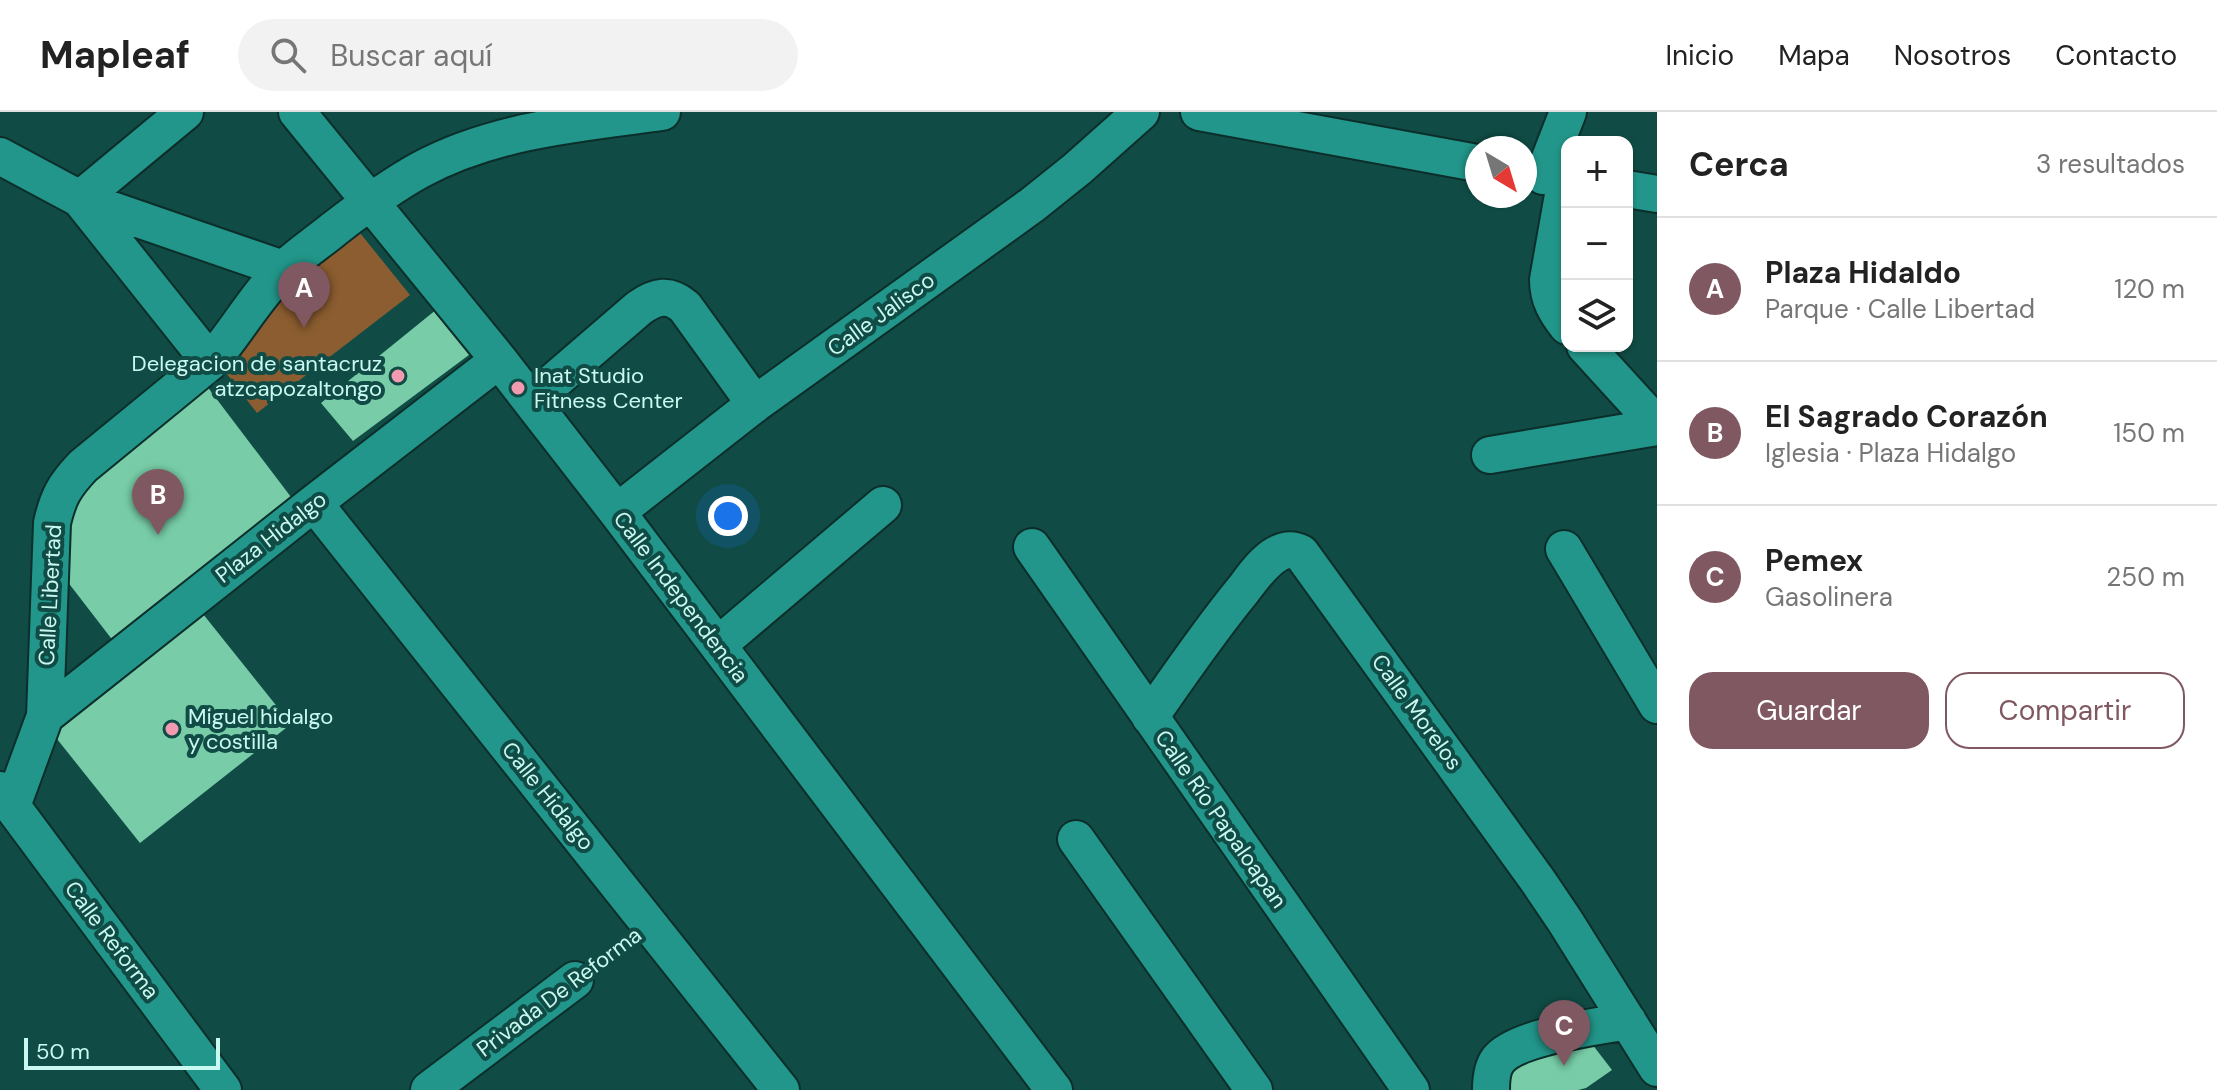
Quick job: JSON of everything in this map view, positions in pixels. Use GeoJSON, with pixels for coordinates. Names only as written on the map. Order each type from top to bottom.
{"type":"FeatureCollection","features":[{"type":"Feature","properties":{"kind":"street"},"geometry":{"type":"LineString","coordinates":[[80,199],[185,112]]}},
{"type":"Feature","properties":{"kind":"street","name":"Calle Independencia"},"geometry":{"type":"LineString","coordinates":[[297,112],[499,360],[617,512],[1054,1090]]}},
{"type":"Feature","properties":{"kind":"street","name":"Calle Libertad"},"geometry":{"type":"LineString","coordinates":[[6,798],[45,716],[52,523],[58,499],[83,466],[210,362],[260,294],[283,269],[370,201],[419,170],[461,151],[551,126],[662,112]]}},
{"type":"Feature","properties":{"kind":"street","name":"Calle Jalisco"},"geometry":{"type":"LineString","coordinates":[[617,512],[755,404],[1032,205],[1141,112]]}},
{"type":"Feature","properties":{"kind":"street"},"geometry":{"type":"LineString","coordinates":[[1199,112],[1465,161]]}},
{"type":"Feature","properties":{"kind":"street"},"geometry":{"type":"LineString","coordinates":[[1561,318],[1548,292],[1550,176],[1568,112]]}},
{"type":"Feature","properties":{"kind":"street"},"geometry":{"type":"LineString","coordinates":[[0,156],[80,199],[283,269]]}},
{"type":"Feature","properties":{"kind":"street"},"geometry":{"type":"LineString","coordinates":[[1633,190],[1657,194]]}},
{"type":"Feature","properties":{"kind":"street"},"geometry":{"type":"LineString","coordinates":[[80,199],[210,362]]}},
{"type":"Feature","properties":{"kind":"street"},"geometry":{"type":"LineString","coordinates":[[531,401],[639,308],[667,297],[685,307],[755,404]]}},
{"type":"Feature","properties":{"kind":"street"},"geometry":{"type":"LineString","coordinates":[[1590,352],[1657,426]]}},
{"type":"Feature","properties":{"kind":"street","name":"Plaza Hidalgo"},"geometry":{"type":"LineString","coordinates":[[45,716],[499,360]]}},
{"type":"Feature","properties":{"kind":"street"},"geometry":{"type":"LineString","coordinates":[[1490,455],[1657,426]]}},
{"type":"Feature","properties":{"kind":"street","name":"Calle Hidalgo"},"geometry":{"type":"LineString","coordinates":[[314,503],[781,1090]]}},
{"type":"Feature","properties":{"kind":"street"},"geometry":{"type":"LineString","coordinates":[[718,645],[883,505]]}},
{"type":"Feature","properties":{"kind":"street","name":"Calle Río Papaloapan"},"geometry":{"type":"LineString","coordinates":[[1032,547],[1411,1090]]}},
{"type":"Feature","properties":{"kind":"street"},"geometry":{"type":"LineString","coordinates":[[1564,549],[1657,705]]}},
{"type":"Feature","properties":{"kind":"street","name":"Calle Morelos"},"geometry":{"type":"LineString","coordinates":[[1150,717],[1220,618],[1264,564],[1278,553],[1288,550],[1301,553],[1538,881],[1657,1068]]}},
{"type":"Feature","properties":{"kind":"street","name":"Calle Reforma"},"geometry":{"type":"LineString","coordinates":[[6,798],[223,1090]]}},
{"type":"Feature","properties":{"kind":"street"},"geometry":{"type":"LineString","coordinates":[[1076,839],[1254,1090]]}},
{"type":"Feature","properties":{"kind":"street","name":"Privada De Reforma"},"geometry":{"type":"LineString","coordinates":[[429,1090],[575,980]]}},
{"type":"Feature","properties":{"kind":"street"},"geometry":{"type":"LineString","coordinates":[[1491,1090],[1497,1061],[1524,1044],[1628,1021]]}},
{"type":"Feature","properties":{"kind":"path","name":"Privada De Reforma"},"geometry":{"type":"LineString","coordinates":[[575,980],[650,923]]}},
{"type":"Feature","properties":{"kind":"shaded area"},"geometry":{"type":"Polygon","coordinates":[[[352,223],[410,295],[257,413],[216,360],[352,223]]]}},
{"type":"Feature","properties":{"kind":"building","name":"Delegacion de santacruz atzcapozaltongo"},"geometry":{"type":"Polygon","coordinates":[[[442,305],[477,349],[353,441],[321,403],[442,305]]]}},
{"type":"Feature","properties":{"kind":"building"},"geometry":{"type":"Polygon","coordinates":[[[203,381],[294,501],[114,642],[57,568],[79,483],[203,381]]]}},
{"type":"Feature","properties":{"kind":"building","name":"Miguel hidalgo y costilla"},"geometry":{"type":"Polygon","coordinates":[[[203,614],[291,724],[140,843],[53,734],[203,614]]]}},
{"type":"Feature","properties":{"kind":"building"},"geometry":{"type":"Polygon","coordinates":[[[1592,1044],[1612,1070],[1586,1088],[1506,1090],[1499,1082],[1525,1062],[1592,1044]]]}},
{"type":"Feature","properties":{"kind":"place","name":"Plaza Hidaldo"},"geometry":{"type":"Point","coordinates":[304,328]}},
{"type":"Feature","properties":{"kind":"place","name":"Delegacion de santacruz atzcapozaltongo"},"geometry":{"type":"Point","coordinates":[398,376]}},
{"type":"Feature","properties":{"kind":"place","name":"Inat Studio Fitness Center"},"geometry":{"type":"Point","coordinates":[518,388]}},
{"type":"Feature","properties":{"kind":"place","name":"El Sagrado Corazón"},"geometry":{"type":"Point","coordinates":[158,535]}},
{"type":"Feature","properties":{"kind":"place","name":"Miguel hidalgo y costilla"},"geometry":{"type":"Point","coordinates":[172,729]}},
{"type":"Feature","properties":{"kind":"place","name":"Pemex"},"geometry":{"type":"Point","coordinates":[1564,1066]}}]}
